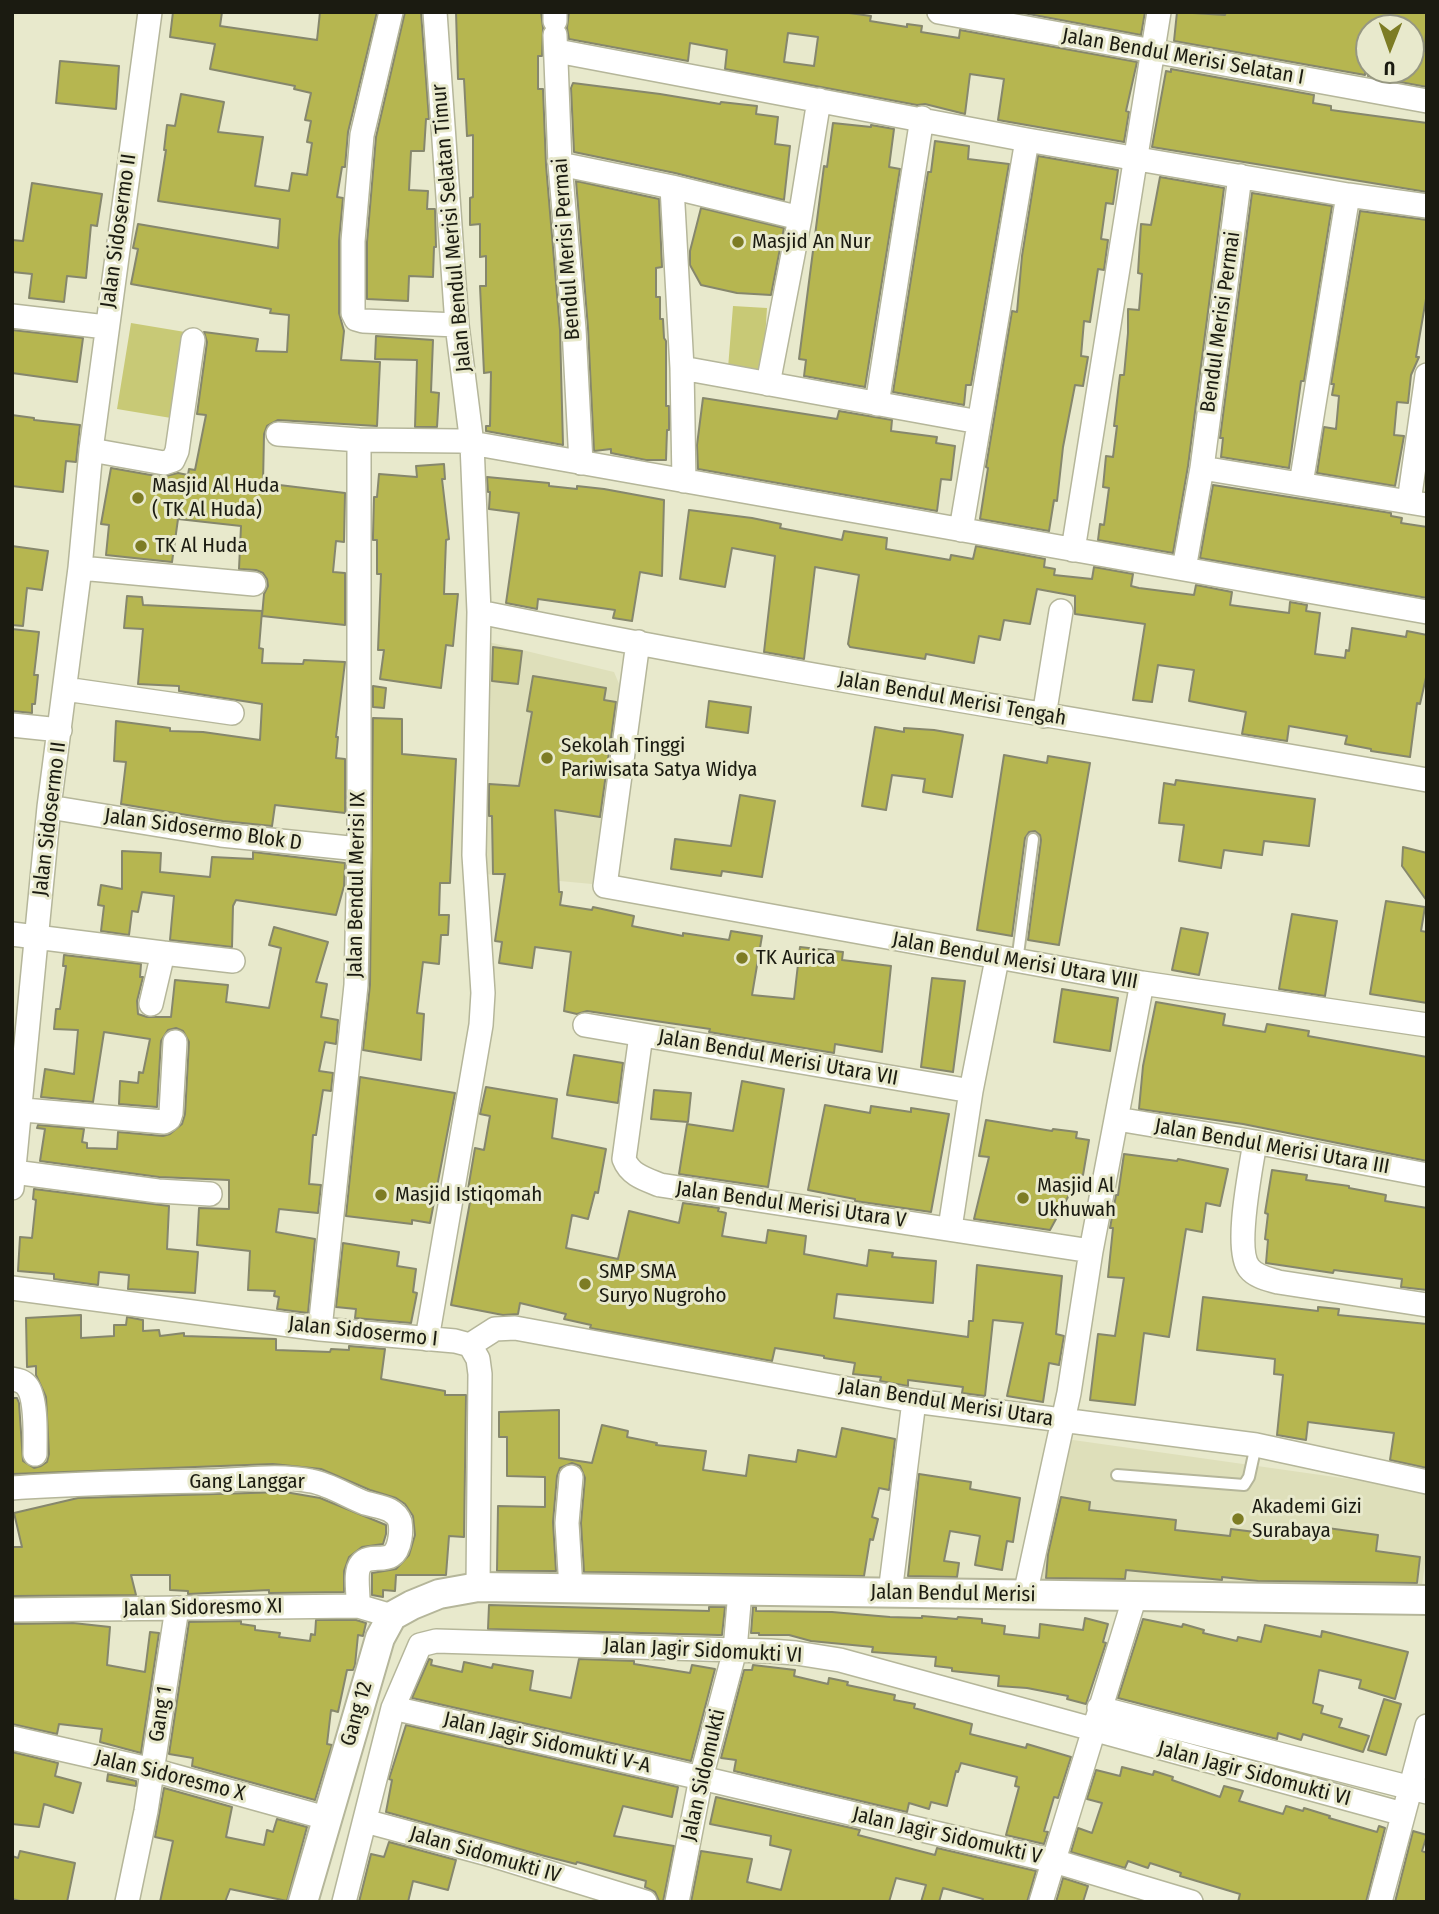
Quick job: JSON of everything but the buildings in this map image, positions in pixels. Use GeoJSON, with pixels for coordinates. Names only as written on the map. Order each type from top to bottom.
{"type":"FeatureCollection","features":[{"type":"Feature","properties":{"kind":"street","name":"Jalan Sidosermo II"},"geometry":{"type":"LineString","coordinates":[[13,1180],[16,1110],[49,807],[80,568],[106,327],[150,12]]}},
{"type":"Feature","properties":{"kind":"street"},"geometry":{"type":"LineString","coordinates":[[391,12],[362,135],[353,241],[353,313],[356,319],[363,321],[457,325]]}},
{"type":"Feature","properties":{"kind":"street","name":"Jalan Bendul Merisi Selatan Timur"},"geometry":{"type":"LineString","coordinates":[[427,1339],[481,1025],[483,993],[474,855],[479,612],[457,441],[457,325],[435,12]]}},
{"type":"Feature","properties":{"kind":"street","name":"Jalan Bendul Merisi Selatan I"},"geometry":{"type":"LineString","coordinates":[[939,12],[1427,101]]}},
{"type":"Feature","properties":{"kind":"street"},"geometry":{"type":"LineString","coordinates":[[1073,550],[1159,12]]}},
{"type":"Feature","properties":{"kind":"street"},"geometry":{"type":"LineString","coordinates":[[555,30],[818,100],[1027,140],[1427,206]]}},
{"type":"Feature","properties":{"kind":"street","name":"Bendul Merisi Permai"},"geometry":{"type":"LineString","coordinates":[[555,30],[560,164],[574,329],[581,463]]}},
{"type":"Feature","properties":{"kind":"street"},"geometry":{"type":"LineString","coordinates":[[768,384],[800,218],[818,100]]}},
{"type":"Feature","properties":{"kind":"street"},"geometry":{"type":"LineString","coordinates":[[877,404],[922,118]]}},
{"type":"Feature","properties":{"kind":"street"},"geometry":{"type":"LineString","coordinates":[[961,530],[1027,140]]}},
{"type":"Feature","properties":{"kind":"street"},"geometry":{"type":"LineString","coordinates":[[560,164],[672,187],[800,218]]}},
{"type":"Feature","properties":{"kind":"street","name":"Bendul Merisi Permai"},"geometry":{"type":"LineString","coordinates":[[1184,569],[1202,468],[1240,176]]}},
{"type":"Feature","properties":{"kind":"street"},"geometry":{"type":"LineString","coordinates":[[672,187],[682,368],[684,481]]}},
{"type":"Feature","properties":{"kind":"street"},"geometry":{"type":"LineString","coordinates":[[1301,484],[1348,195]]}},
{"type":"Feature","properties":{"kind":"street"},"geometry":{"type":"LineString","coordinates":[[12,316],[106,327]]}},
{"type":"Feature","properties":{"kind":"street"},"geometry":{"type":"LineString","coordinates":[[91,450],[164,463],[173,460],[177,451],[193,340]]}},
{"type":"Feature","properties":{"kind":"street"},"geometry":{"type":"LineString","coordinates":[[682,368],[979,422]]}},
{"type":"Feature","properties":{"kind":"street"},"geometry":{"type":"LineString","coordinates":[[1202,468],[1418,503],[1427,375]]}},
{"type":"Feature","properties":{"kind":"street"},"geometry":{"type":"LineString","coordinates":[[278,434],[359,440],[457,441],[1427,612]]}},
{"type":"Feature","properties":{"kind":"street","name":"Jalan Bendul Merisi IX"},"geometry":{"type":"LineString","coordinates":[[320,1329],[356,985],[359,849],[359,440]]}},
{"type":"Feature","properties":{"kind":"street"},"geometry":{"type":"LineString","coordinates":[[80,568],[254,584]]}},
{"type":"Feature","properties":{"kind":"street"},"geometry":{"type":"LineString","coordinates":[[1044,716],[1062,611]]}},
{"type":"Feature","properties":{"kind":"street","name":"Jalan Bendul Merisi Tengah"},"geometry":{"type":"LineString","coordinates":[[479,612],[1044,716],[1427,780]]}},
{"type":"Feature","properties":{"kind":"street","name":"Jalan Bendul Merisi Utara VIII"},"geometry":{"type":"LineString","coordinates":[[638,642],[605,886],[1142,984],[1427,1025]]}},
{"type":"Feature","properties":{"kind":"street"},"geometry":{"type":"LineString","coordinates":[[65,689],[232,713]]}},
{"type":"Feature","properties":{"kind":"street"},"geometry":{"type":"LineString","coordinates":[[12,725],[60,730]]}},
{"type":"Feature","properties":{"kind":"street","name":"Jalan Sidosermo Blok D"},"geometry":{"type":"LineString","coordinates":[[49,807],[221,835],[359,849]]}},
{"type":"Feature","properties":{"kind":"street"},"geometry":{"type":"LineString","coordinates":[[12,934],[233,961]]}},
{"type":"Feature","properties":{"kind":"street"},"geometry":{"type":"LineString","coordinates":[[151,1004],[163,953]]}},
{"type":"Feature","properties":{"kind":"street"},"geometry":{"type":"LineString","coordinates":[[950,1228],[971,1091],[1007,960]]}},
{"type":"Feature","properties":{"kind":"street"},"geometry":{"type":"LineString","coordinates":[[1025,1595],[1063,1421],[1091,1251],[1142,984]]}},
{"type":"Feature","properties":{"kind":"street","name":"Jalan Bendul Merisi Utara VII"},"geometry":{"type":"LineString","coordinates":[[584,1026],[971,1091]]}},
{"type":"Feature","properties":{"kind":"street","name":"Jalan Bendul Merisi Utara V"},"geometry":{"type":"LineString","coordinates":[[641,1035],[624,1159],[628,1168],[642,1178],[660,1185],[1091,1251]]}},
{"type":"Feature","properties":{"kind":"street"},"geometry":{"type":"LineString","coordinates":[[16,1110],[164,1122],[169,1119],[171,1113],[175,1042]]}},
{"type":"Feature","properties":{"kind":"street","name":"Jalan Bendul Merisi Utara III"},"geometry":{"type":"LineString","coordinates":[[1117,1119],[1427,1175]]}},
{"type":"Feature","properties":{"kind":"street"},"geometry":{"type":"LineString","coordinates":[[1255,1142],[1242,1238],[1242,1255],[1255,1274],[1278,1282],[1427,1305]]}},
{"type":"Feature","properties":{"kind":"street"},"geometry":{"type":"LineString","coordinates":[[13,1180],[210,1194]]}},
{"type":"Feature","properties":{"kind":"street","name":"Jalan Sidosermo I"},"geometry":{"type":"LineString","coordinates":[[12,1288],[320,1329],[455,1341],[470,1345]]}},
{"type":"Feature","properties":{"kind":"street","name":"Jalan Bendul Merisi Utara"},"geometry":{"type":"LineString","coordinates":[[470,1345],[495,1329],[515,1328],[915,1401],[1256,1445],[1427,1482]]}},
{"type":"Feature","properties":{"kind":"street"},"geometry":{"type":"LineString","coordinates":[[393,1616],[439,1594],[478,1587],[480,1374],[478,1359],[470,1345]]}},
{"type":"Feature","properties":{"kind":"street"},"geometry":{"type":"LineString","coordinates":[[12,1379],[24,1382],[31,1396],[35,1454]]}},
{"type":"Feature","properties":{"kind":"street"},"geometry":{"type":"LineString","coordinates":[[890,1593],[915,1401]]}},
{"type":"Feature","properties":{"kind":"street"},"geometry":{"type":"LineString","coordinates":[[571,1477],[567,1523],[571,1589]]}},
{"type":"Feature","properties":{"kind":"street","name":"Gang Langgar"},"geometry":{"type":"LineString","coordinates":[[12,1488],[254,1478],[318,1482],[392,1511],[399,1521],[399,1547],[394,1553],[384,1559],[366,1559],[362,1562],[359,1569],[358,1606]]}},
{"type":"Feature","properties":{"kind":"street","name":"Jalan Bendul Merisi"},"geometry":{"type":"LineString","coordinates":[[478,1587],[1427,1600]]}},
{"type":"Feature","properties":{"kind":"street","name":"Jalan Sidomukti"},"geometry":{"type":"LineString","coordinates":[[677,1902],[701,1777],[736,1641],[740,1591]]}},
{"type":"Feature","properties":{"kind":"street"},"geometry":{"type":"LineString","coordinates":[[1041,1902],[1135,1596]]}},
{"type":"Feature","properties":{"kind":"street","name":"Jalan Sidoresmo XI"},"geometry":{"type":"LineString","coordinates":[[12,1610],[358,1606],[393,1616]]}},
{"type":"Feature","properties":{"kind":"street","name":"Gang 1"},"geometry":{"type":"LineString","coordinates":[[127,1902],[153,1770],[177,1608]]}},
{"type":"Feature","properties":{"kind":"street","name":"Gang 12"},"geometry":{"type":"LineString","coordinates":[[305,1897],[380,1638],[393,1616]]}},
{"type":"Feature","properties":{"kind":"street","name":"Jalan Jagir Sidomukti VI"},"geometry":{"type":"LineString","coordinates":[[344,1902],[393,1708],[420,1645],[427,1642],[736,1641],[839,1660],[1097,1718],[1411,1798]]}},
{"type":"Feature","properties":{"kind":"street","name":"Jalan Jagir Sidomukti V-A"},"geometry":{"type":"LineString","coordinates":[[393,1708],[701,1777]]}},
{"type":"Feature","properties":{"kind":"street"},"geometry":{"type":"LineString","coordinates":[[1380,1902],[1411,1798],[1427,1726]]}},
{"type":"Feature","properties":{"kind":"street","name":"Jalan Sidoresmo X"},"geometry":{"type":"LineString","coordinates":[[12,1738],[153,1770],[326,1818]]}},
{"type":"Feature","properties":{"kind":"street","name":"Jalan Jagir Sidomukti V"},"geometry":{"type":"LineString","coordinates":[[701,1777],[1054,1861],[1191,1902]]}},
{"type":"Feature","properties":{"kind":"street","name":"Jalan Sidomukti IV"},"geometry":{"type":"LineString","coordinates":[[365,1821],[495,1856],[645,1902]]}},
{"type":"Feature","properties":{"kind":"street"},"geometry":{"type":"LineString","coordinates":[[305,1897],[344,1902]]}},
{"type":"Feature","properties":{"kind":"lane"},"geometry":{"type":"LineString","coordinates":[[1007,960],[1033,839]]}},
{"type":"Feature","properties":{"kind":"lane"},"geometry":{"type":"LineString","coordinates":[[1117,1475],[1244,1485],[1249,1477],[1256,1445]]}},
{"type":"Feature","properties":{"kind":"shaded area"},"geometry":{"type":"Polygon","coordinates":[[[733,306],[767,308],[763,370],[728,368],[733,306]]]}},
{"type":"Feature","properties":{"kind":"shaded area"},"geometry":{"type":"Polygon","coordinates":[[[131,323],[191,333],[177,419],[117,409],[131,323]]]}},
{"type":"Feature","properties":{"kind":"shaded area","name":"Sekolah Tinggi Pariwisata Satya Widya"},"geometry":{"type":"Polygon","coordinates":[[[476,639],[614,672],[625,698],[592,884],[485,874],[476,639]]]}},
{"type":"Feature","properties":{"kind":"shaded area","name":"Akademi Gizi Surabaya"},"geometry":{"type":"Polygon","coordinates":[[[1066,1439],[1427,1490],[1427,1549],[1420,1600],[1034,1595],[1066,1439]]]}},
{"type":"Feature","properties":{"kind":"place","name":"Masjid An Nur"},"geometry":{"type":"Point","coordinates":[738,242]}},
{"type":"Feature","properties":{"kind":"place","name":"Masjid Al Huda ( TK Al Huda)"},"geometry":{"type":"Point","coordinates":[138,498]}},
{"type":"Feature","properties":{"kind":"place","name":"TK Al Huda"},"geometry":{"type":"Point","coordinates":[141,546]}},
{"type":"Feature","properties":{"kind":"place","name":"Sekolah Tinggi Pariwisata Satya Widya"},"geometry":{"type":"Point","coordinates":[547,758]}},
{"type":"Feature","properties":{"kind":"place","name":"TK Aurica"},"geometry":{"type":"Point","coordinates":[742,958]}},
{"type":"Feature","properties":{"kind":"place","name":"Masjid Istiqomah"},"geometry":{"type":"Point","coordinates":[381,1195]}},
{"type":"Feature","properties":{"kind":"place","name":"Masjid Al Ukhuwah"},"geometry":{"type":"Point","coordinates":[1023,1198]}},
{"type":"Feature","properties":{"kind":"place","name":"SMP SMA Suryo Nugroho"},"geometry":{"type":"Point","coordinates":[585,1284]}},
{"type":"Feature","properties":{"kind":"place","name":"Akademi Gizi Surabaya"},"geometry":{"type":"Point","coordinates":[1238,1519]}}]}
